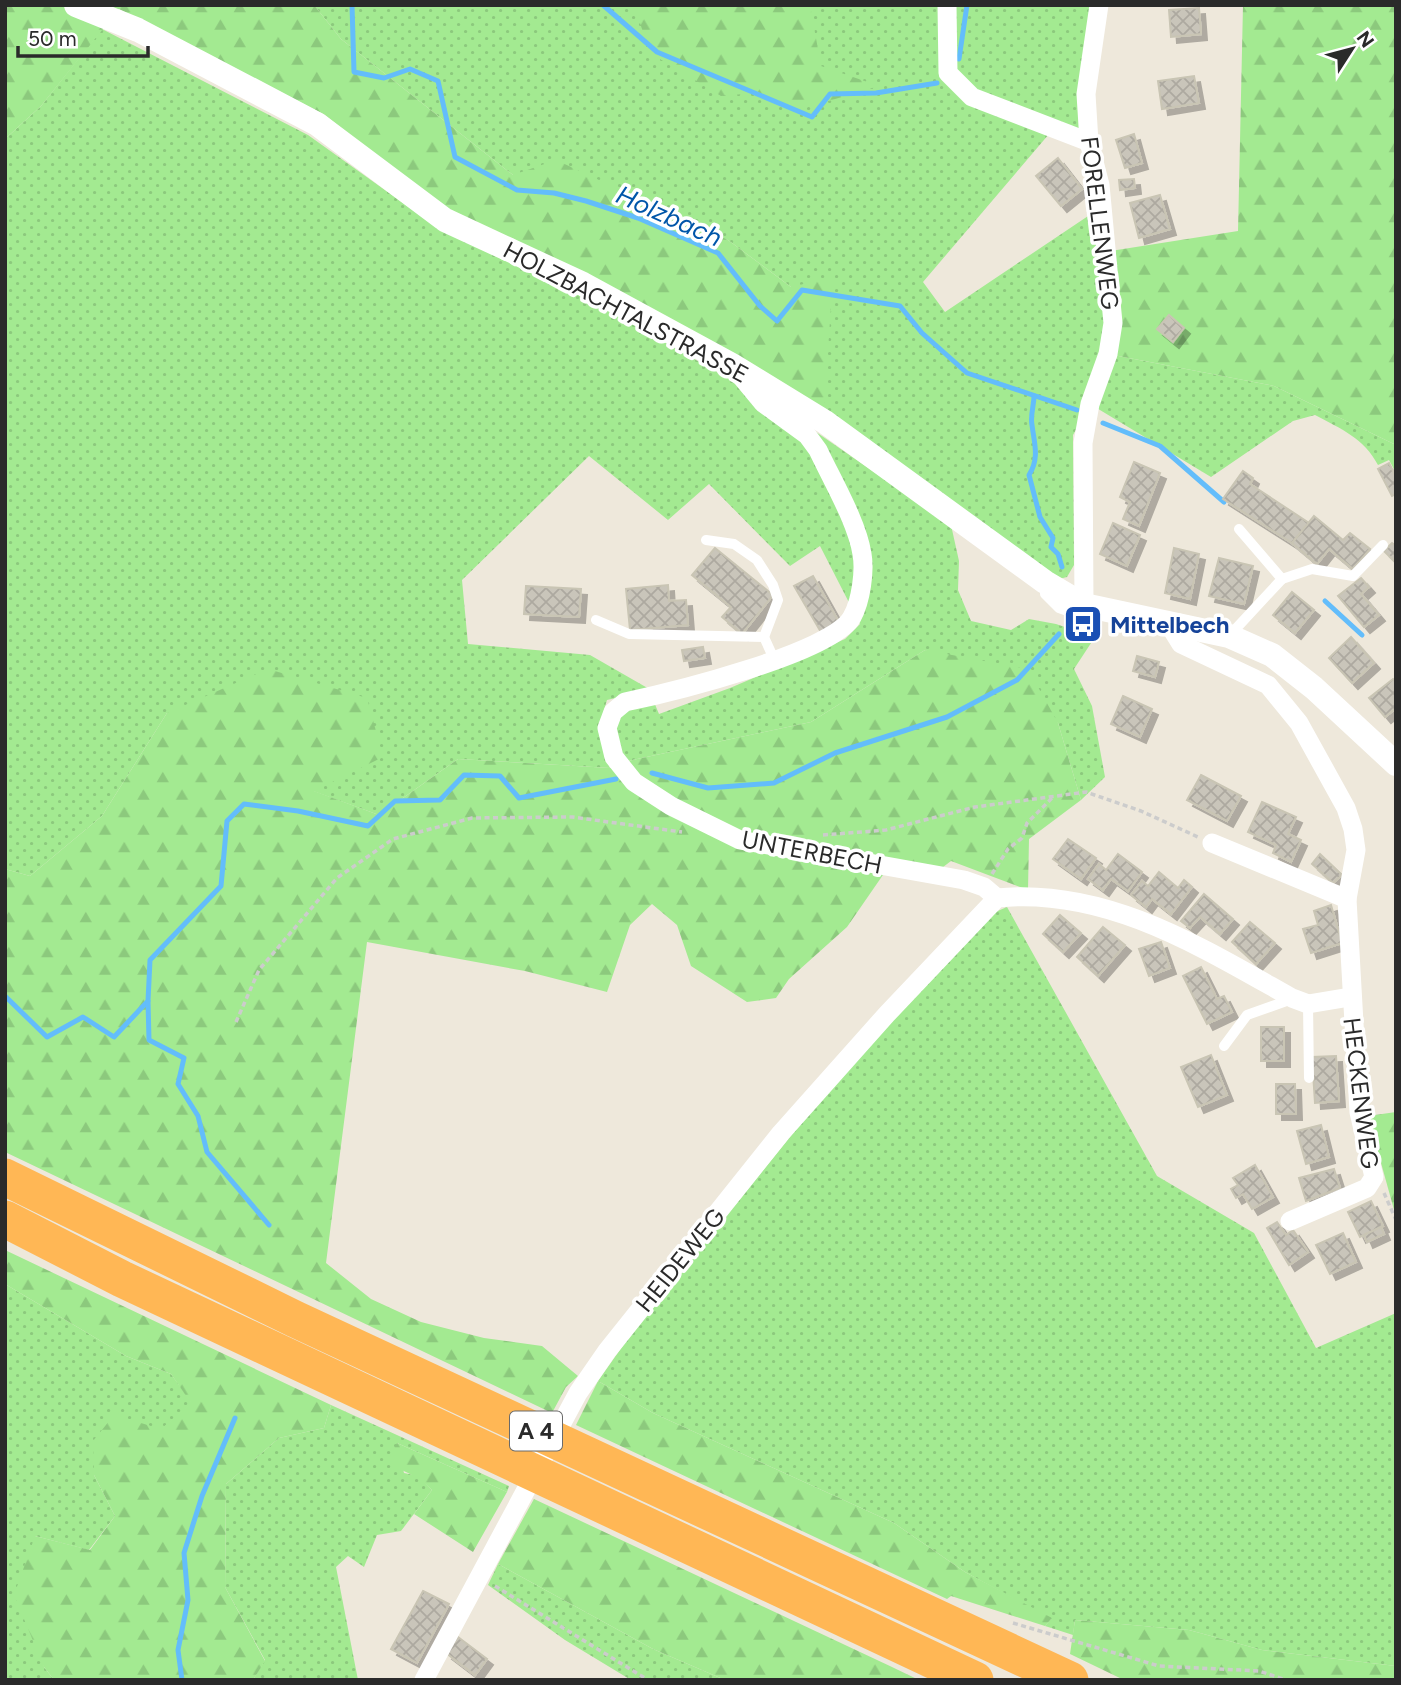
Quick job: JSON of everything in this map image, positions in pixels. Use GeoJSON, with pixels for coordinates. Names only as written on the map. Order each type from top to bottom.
{"type":"FeatureCollection","features":[{"type":"Feature","properties":{"kind":"highway","name":"A 4"},"geometry":{"type":"LineString","coordinates":[[5,1177],[295,1319],[1070,1680]]}},
{"type":"Feature","properties":{"kind":"highway","name":"A 4"},"geometry":{"type":"LineString","coordinates":[[5,1219],[134,1285],[975,1680]]}},
{"type":"Feature","properties":{"kind":"street","name":"HOLZBACHTALSTRASSE"},"geometry":{"type":"LineString","coordinates":[[76,5],[138,30],[317,124],[445,220],[583,284],[732,365],[825,422],[1045,582],[1084,606],[1230,636],[1272,655],[1314,688],[1396,764]]}},
{"type":"Feature","properties":{"kind":"street"},"geometry":{"type":"LineString","coordinates":[[947,5],[948,73],[972,97],[1089,142]]}},
{"type":"Feature","properties":{"kind":"street","name":"FORELLENWEG"},"geometry":{"type":"LineString","coordinates":[[1084,606],[1083,443],[1090,404],[1108,354],[1113,323],[1100,185],[1089,142],[1086,94],[1098,5]]}},
{"type":"Feature","properties":{"kind":"street","name":"UNTERBECH"},"geometry":{"type":"LineString","coordinates":[[732,365],[763,403],[807,435],[818,450],[862,554],[860,592],[852,618],[832,637],[698,686],[625,702],[613,712],[607,728],[614,757],[634,782],[671,806],[740,841],[915,869],[997,894]]}},
{"type":"Feature","properties":{"kind":"street"},"geometry":{"type":"LineString","coordinates":[[997,894],[1064,898],[1122,912],[1204,949],[1300,1001],[1350,997],[1352,950],[1347,899],[1356,850],[1346,808],[1299,723],[1268,685],[1181,644],[1168,623]]}},
{"type":"Feature","properties":{"kind":"street"},"geometry":{"type":"LineString","coordinates":[[1212,843],[1347,899]]}},
{"type":"Feature","properties":{"kind":"street","name":"HEIDEWEG"},"geometry":{"type":"LineString","coordinates":[[424,1680],[578,1393],[607,1351],[781,1133],[997,894]]}},
{"type":"Feature","properties":{"kind":"street","name":"HECKENWEG"},"geometry":{"type":"LineString","coordinates":[[1290,1221],[1367,1188],[1374,1177],[1359,1112],[1350,997]]}},
{"type":"Feature","properties":{"kind":"lane"},"geometry":{"type":"LineString","coordinates":[[1239,529],[1282,579]]}},
{"type":"Feature","properties":{"kind":"lane"},"geometry":{"type":"LineString","coordinates":[[706,540],[734,544],[757,560],[773,585],[778,600],[764,637],[774,659]]}},
{"type":"Feature","properties":{"kind":"lane"},"geometry":{"type":"LineString","coordinates":[[1230,636],[1282,579],[1312,569],[1353,576],[1383,545]]}},
{"type":"Feature","properties":{"kind":"lane"},"geometry":{"type":"LineString","coordinates":[[596,620],[629,634],[764,637]]}},
{"type":"Feature","properties":{"kind":"lane"},"geometry":{"type":"LineString","coordinates":[[1224,1046],[1247,1014],[1300,1001],[1309,1078]]}},
{"type":"Feature","properties":{"kind":"path"},"geometry":{"type":"LineString","coordinates":[[811,835],[886,830],[975,807],[1086,792],[1141,811],[1212,843]]}},
{"type":"Feature","properties":{"kind":"path"},"geometry":{"type":"LineString","coordinates":[[997,894],[1007,849],[1021,838],[1027,824],[1054,796]]}},
{"type":"Feature","properties":{"kind":"path"},"geometry":{"type":"LineString","coordinates":[[236,1022],[259,970],[337,878],[393,839],[472,818],[572,817],[687,833]]}},
{"type":"Feature","properties":{"kind":"path"},"geometry":{"type":"LineString","coordinates":[[1374,1177],[1387,1196],[1396,1220]]}},
{"type":"Feature","properties":{"kind":"path"},"geometry":{"type":"LineString","coordinates":[[485,1566],[489,1582],[648,1680]]}},
{"type":"Feature","properties":{"kind":"path"},"geometry":{"type":"LineString","coordinates":[[1008,1621],[1160,1666],[1258,1671],[1286,1680]]}},
{"type":"Feature","properties":{"kind":"green space"},"geometry":{"type":"Polygon","coordinates":[[[5,5],[314,5],[341,39],[513,175],[556,160],[728,240],[791,287],[833,277],[824,408],[449,214],[325,115],[119,9],[41,106],[5,139],[5,5]]]}},
{"type":"Feature","properties":{"kind":"green space"},"geometry":{"type":"Polygon","coordinates":[[[314,5],[1099,5],[1089,142],[1055,127],[923,282],[945,312],[1100,208],[1108,354],[1274,386],[1396,445],[1396,473],[1389,460],[1378,465],[1359,441],[1315,415],[1293,421],[1211,477],[1090,404],[1073,435],[1074,565],[1067,577],[1059,579],[824,408],[791,287],[728,240],[513,175],[341,39],[314,5]]]}},
{"type":"Feature","properties":{"kind":"green space"},"geometry":{"type":"Polygon","coordinates":[[[634,5],[810,5],[821,66],[879,86],[798,110],[755,93],[721,96],[650,53],[634,5]]]}},
{"type":"Feature","properties":{"kind":"green space"},"geometry":{"type":"Polygon","coordinates":[[[1243,5],[1396,5],[1396,445],[1274,386],[1108,354],[1104,252],[1238,231],[1243,5]]]}},
{"type":"Feature","properties":{"kind":"green space"},"geometry":{"type":"Polygon","coordinates":[[[102,29],[308,135],[438,228],[576,292],[726,377],[819,434],[951,525],[959,561],[958,590],[971,621],[1011,630],[1029,619],[1056,624],[1095,637],[1074,669],[1092,706],[1105,777],[1081,800],[1058,723],[925,650],[811,722],[623,762],[616,727],[618,720],[629,710],[654,702],[659,714],[730,688],[845,639],[860,624],[820,546],[790,566],[709,484],[668,520],[589,456],[462,580],[468,644],[590,655],[651,690],[607,700],[598,730],[610,768],[458,759],[379,815],[313,791],[167,713],[102,816],[30,876],[5,869],[5,139],[41,106],[102,29]]]}},
{"type":"Feature","properties":{"kind":"green space"},"geometry":{"type":"Polygon","coordinates":[[[925,650],[1028,669],[1058,723],[1081,800],[1029,839],[1028,890],[951,861],[926,880],[885,872],[847,927],[789,979],[776,998],[747,1002],[691,966],[677,925],[652,904],[630,925],[607,992],[525,971],[367,942],[326,1263],[371,1299],[421,1322],[484,1338],[542,1346],[578,1376],[566,1387],[552,1413],[5,1152],[5,869],[30,876],[102,816],[167,713],[268,669],[367,698],[383,757],[314,791],[379,815],[458,759],[610,768],[623,762],[811,722],[925,650]]]}},
{"type":"Feature","properties":{"kind":"green space"},"geometry":{"type":"Polygon","coordinates":[[[1007,907],[1157,1176],[1254,1233],[1316,1348],[1396,1313],[1396,1666],[1262,1650],[1189,1630],[1075,1620],[1073,1635],[1045,1626],[1051,1619],[965,1572],[894,1523],[653,1413],[598,1381],[634,1330],[836,1080],[993,913],[1007,907]]]}},
{"type":"Feature","properties":{"kind":"green space"},"geometry":{"type":"Polygon","coordinates":[[[1396,1112],[1396,1217],[1368,1116],[1396,1112]]]}},
{"type":"Feature","properties":{"kind":"green space"},"geometry":{"type":"Polygon","coordinates":[[[5,1250],[331,1405],[324,1428],[279,1438],[226,1484],[225,1587],[265,1661],[253,1680],[54,1680],[44,1667],[14,1595],[35,1536],[90,1550],[115,1516],[94,1475],[93,1441],[114,1415],[161,1429],[191,1403],[171,1374],[126,1356],[5,1284],[5,1250]]]}},
{"type":"Feature","properties":{"kind":"green space"},"geometry":{"type":"Polygon","coordinates":[[[5,1284],[126,1356],[171,1374],[192,1403],[162,1429],[94,1475],[115,1516],[89,1550],[35,1536],[44,1667],[54,1680],[5,1680],[5,1284]]]}},
{"type":"Feature","properties":{"kind":"green space"},"geometry":{"type":"Polygon","coordinates":[[[598,1381],[653,1413],[894,1523],[965,1572],[1052,1618],[1045,1626],[951,1596],[947,1599],[576,1425],[598,1381]]]}},
{"type":"Feature","properties":{"kind":"green space"},"geometry":{"type":"Polygon","coordinates":[[[331,1405],[509,1486],[507,1492],[397,1443],[404,1473],[419,1476],[432,1490],[401,1531],[377,1535],[364,1567],[348,1556],[336,1567],[358,1680],[253,1680],[265,1660],[225,1587],[226,1484],[279,1438],[324,1428],[331,1405]]]}},
{"type":"Feature","properties":{"kind":"green space"},"geometry":{"type":"Polygon","coordinates":[[[397,1443],[507,1492],[473,1552],[414,1514],[432,1490],[421,1480],[388,1461],[397,1443]]]}},
{"type":"Feature","properties":{"kind":"green space"},"geometry":{"type":"Polygon","coordinates":[[[534,1499],[919,1680],[725,1680],[653,1649],[498,1564],[534,1499]]]}},
{"type":"Feature","properties":{"kind":"green space"},"geometry":{"type":"Polygon","coordinates":[[[498,1564],[653,1649],[725,1680],[631,1680],[565,1640],[488,1585],[498,1564]]]}},
{"type":"Feature","properties":{"kind":"green space"},"geometry":{"type":"Polygon","coordinates":[[[1075,1620],[1189,1630],[1262,1650],[1396,1666],[1396,1680],[1124,1680],[1070,1654],[1075,1620]]]}},
{"type":"Feature","properties":{"kind":"building"},"geometry":{"type":"Polygon","coordinates":[[[1199,8],[1201,34],[1171,37],[1169,10],[1199,8]]]}},
{"type":"Feature","properties":{"kind":"building"},"geometry":{"type":"Polygon","coordinates":[[[1194,76],[1199,103],[1162,109],[1158,81],[1194,76]]]}},
{"type":"Feature","properties":{"kind":"building"},"geometry":{"type":"Polygon","coordinates":[[[1134,134],[1142,163],[1125,168],[1116,140],[1134,134]]]}},
{"type":"Feature","properties":{"kind":"building"},"geometry":{"type":"Polygon","coordinates":[[[1058,158],[1082,189],[1061,206],[1036,176],[1058,158]]]}},
{"type":"Feature","properties":{"kind":"building"},"geometry":{"type":"Polygon","coordinates":[[[1134,179],[1135,188],[1120,190],[1119,180],[1134,179]]]}},
{"type":"Feature","properties":{"kind":"building"},"geometry":{"type":"Polygon","coordinates":[[[1160,195],[1170,229],[1139,238],[1130,203],[1160,195]]]}},
{"type":"Feature","properties":{"kind":"building"},"geometry":{"type":"Polygon","coordinates":[[[1169,315],[1184,328],[1173,342],[1157,329],[1169,315]]]}},
{"type":"Feature","properties":{"kind":"building"},"geometry":{"type":"Polygon","coordinates":[[[1134,462],[1160,473],[1139,526],[1123,519],[1130,502],[1120,497],[1134,462]]]}},
{"type":"Feature","properties":{"kind":"building"},"geometry":{"type":"Polygon","coordinates":[[[1389,463],[1396,477],[1396,494],[1392,496],[1378,469],[1389,463]]]}},
{"type":"Feature","properties":{"kind":"building"},"geometry":{"type":"Polygon","coordinates":[[[1243,471],[1253,478],[1250,484],[1309,523],[1292,543],[1223,499],[1243,471]]]}},
{"type":"Feature","properties":{"kind":"building"},"geometry":{"type":"Polygon","coordinates":[[[1314,516],[1343,540],[1350,533],[1370,549],[1353,569],[1329,549],[1317,564],[1292,543],[1314,516]]]}},
{"type":"Feature","properties":{"kind":"building"},"geometry":{"type":"Polygon","coordinates":[[[1113,523],[1140,535],[1127,566],[1100,554],[1113,523]]]}},
{"type":"Feature","properties":{"kind":"building"},"geometry":{"type":"Polygon","coordinates":[[[1392,543],[1396,546],[1394,561],[1384,551],[1392,543]]]}},
{"type":"Feature","properties":{"kind":"building"},"geometry":{"type":"Polygon","coordinates":[[[715,548],[773,595],[742,634],[722,617],[731,607],[692,575],[715,548]]]}},
{"type":"Feature","properties":{"kind":"building"},"geometry":{"type":"Polygon","coordinates":[[[1174,548],[1199,554],[1190,599],[1165,593],[1174,548]]]}},
{"type":"Feature","properties":{"kind":"building"},"geometry":{"type":"Polygon","coordinates":[[[1219,558],[1253,566],[1244,604],[1209,596],[1219,558]]]}},
{"type":"Feature","properties":{"kind":"building"},"geometry":{"type":"Polygon","coordinates":[[[813,576],[840,624],[822,634],[794,586],[813,576]]]}},
{"type":"Feature","properties":{"kind":"building"},"geometry":{"type":"Polygon","coordinates":[[[1361,578],[1369,587],[1361,594],[1379,615],[1364,627],[1338,596],[1361,578]]]}},
{"type":"Feature","properties":{"kind":"building"},"geometry":{"type":"Polygon","coordinates":[[[668,585],[669,601],[686,600],[688,625],[630,630],[626,589],[668,585]]]}},
{"type":"Feature","properties":{"kind":"building"},"geometry":{"type":"Polygon","coordinates":[[[526,586],[581,589],[579,617],[524,614],[526,586]]]}},
{"type":"Feature","properties":{"kind":"building"},"geometry":{"type":"Polygon","coordinates":[[[1292,592],[1314,610],[1295,633],[1273,615],[1292,592]]]}},
{"type":"Feature","properties":{"kind":"building"},"geometry":{"type":"Polygon","coordinates":[[[1351,637],[1374,663],[1352,683],[1329,658],[1351,637]]]}},
{"type":"Feature","properties":{"kind":"building"},"geometry":{"type":"Polygon","coordinates":[[[703,647],[705,658],[684,661],[682,650],[703,647]]]}},
{"type":"Feature","properties":{"kind":"building"},"geometry":{"type":"Polygon","coordinates":[[[1137,656],[1159,662],[1155,677],[1133,671],[1137,656]]]}},
{"type":"Feature","properties":{"kind":"building"},"geometry":{"type":"Polygon","coordinates":[[[1393,679],[1396,682],[1396,708],[1385,717],[1369,698],[1393,679]]]}},
{"type":"Feature","properties":{"kind":"building"},"geometry":{"type":"Polygon","coordinates":[[[1123,696],[1152,709],[1140,737],[1111,724],[1123,696]]]}},
{"type":"Feature","properties":{"kind":"building"},"geometry":{"type":"Polygon","coordinates":[[[1201,775],[1241,796],[1227,821],[1187,800],[1201,775]]]}},
{"type":"Feature","properties":{"kind":"building"},"geometry":{"type":"Polygon","coordinates":[[[1262,802],[1296,817],[1288,834],[1301,840],[1291,862],[1273,853],[1276,845],[1248,832],[1262,802]]]}},
{"type":"Feature","properties":{"kind":"building"},"geometry":{"type":"Polygon","coordinates":[[[1068,839],[1096,858],[1081,879],[1053,859],[1068,839]]]}},
{"type":"Feature","properties":{"kind":"building"},"geometry":{"type":"Polygon","coordinates":[[[1118,854],[1142,872],[1128,891],[1111,879],[1103,890],[1088,879],[1099,864],[1106,870],[1118,854]]]}},
{"type":"Feature","properties":{"kind":"building"},"geometry":{"type":"Polygon","coordinates":[[[1320,854],[1342,875],[1333,883],[1312,864],[1320,854]]]}},
{"type":"Feature","properties":{"kind":"building"},"geometry":{"type":"Polygon","coordinates":[[[1159,872],[1178,888],[1184,880],[1192,887],[1171,914],[1152,899],[1146,907],[1131,895],[1142,881],[1148,886],[1159,872]]]}},
{"type":"Feature","properties":{"kind":"building"},"geometry":{"type":"Polygon","coordinates":[[[1204,894],[1233,919],[1220,934],[1200,917],[1190,928],[1181,921],[1204,894]]]}},
{"type":"Feature","properties":{"kind":"building"},"geometry":{"type":"Polygon","coordinates":[[[1331,905],[1342,943],[1311,953],[1303,929],[1318,925],[1314,911],[1331,905]]]}},
{"type":"Feature","properties":{"kind":"building"},"geometry":{"type":"Polygon","coordinates":[[[1060,915],[1081,933],[1063,952],[1043,934],[1060,915]]]}},
{"type":"Feature","properties":{"kind":"building"},"geometry":{"type":"Polygon","coordinates":[[[1250,922],[1275,943],[1256,964],[1232,942],[1250,922]]]}},
{"type":"Feature","properties":{"kind":"building"},"geometry":{"type":"Polygon","coordinates":[[[1103,927],[1125,945],[1098,976],[1077,957],[1103,927]]]}},
{"type":"Feature","properties":{"kind":"building"},"geometry":{"type":"Polygon","coordinates":[[[1161,942],[1170,968],[1149,976],[1139,949],[1161,942]]]}},
{"type":"Feature","properties":{"kind":"building"},"geometry":{"type":"Polygon","coordinates":[[[1201,967],[1217,999],[1224,996],[1232,1012],[1207,1024],[1183,976],[1201,967]]]}},
{"type":"Feature","properties":{"kind":"building"},"geometry":{"type":"Polygon","coordinates":[[[1261,1027],[1284,1027],[1284,1061],[1261,1061],[1261,1027]]]}},
{"type":"Feature","properties":{"kind":"building"},"geometry":{"type":"Polygon","coordinates":[[[1211,1055],[1227,1095],[1198,1107],[1181,1067],[1211,1055]]]}},
{"type":"Feature","properties":{"kind":"building"},"geometry":{"type":"Polygon","coordinates":[[[1336,1056],[1339,1101],[1315,1103],[1312,1057],[1336,1056]]]}},
{"type":"Feature","properties":{"kind":"building"},"geometry":{"type":"Polygon","coordinates":[[[1276,1084],[1295,1084],[1296,1114],[1276,1114],[1276,1084]]]}},
{"type":"Feature","properties":{"kind":"building"},"geometry":{"type":"Polygon","coordinates":[[[1321,1125],[1329,1157],[1306,1164],[1297,1131],[1321,1125]]]}},
{"type":"Feature","properties":{"kind":"building"},"geometry":{"type":"Polygon","coordinates":[[[1255,1165],[1273,1197],[1252,1209],[1243,1194],[1236,1198],[1231,1189],[1238,1185],[1233,1178],[1255,1165]]]}},
{"type":"Feature","properties":{"kind":"building"},"geometry":{"type":"Polygon","coordinates":[[[1334,1169],[1340,1188],[1306,1201],[1299,1178],[1334,1169]]]}},
{"type":"Feature","properties":{"kind":"building"},"geometry":{"type":"Polygon","coordinates":[[[1371,1201],[1383,1226],[1360,1237],[1348,1212],[1371,1201]]]}},
{"type":"Feature","properties":{"kind":"building"},"geometry":{"type":"Polygon","coordinates":[[[1277,1222],[1286,1235],[1293,1230],[1308,1252],[1289,1265],[1267,1228],[1277,1222]]]}},
{"type":"Feature","properties":{"kind":"building"},"geometry":{"type":"Polygon","coordinates":[[[1381,1227],[1384,1234],[1367,1242],[1364,1235],[1381,1227]]]}},
{"type":"Feature","properties":{"kind":"building"},"geometry":{"type":"Polygon","coordinates":[[[1343,1233],[1356,1262],[1330,1274],[1316,1245],[1343,1233]]]}},
{"type":"Feature","properties":{"kind":"building"},"geometry":{"type":"Polygon","coordinates":[[[423,1591],[449,1604],[417,1663],[391,1649],[423,1591]]]}},
{"type":"Feature","properties":{"kind":"building"},"geometry":{"type":"Polygon","coordinates":[[[458,1637],[487,1659],[475,1675],[446,1653],[458,1637]]]}},
{"type":"Feature","properties":{"kind":"waterway","name":"Holzbach"},"geometry":{"type":"LineString","coordinates":[[352,5],[354,72],[384,78],[410,69],[438,81],[455,157],[517,190],[554,193],[586,201],[638,218],[718,253],[760,306],[777,321],[802,290],[900,306],[922,333],[967,373],[1077,410]]}},
{"type":"Feature","properties":{"kind":"waterway"},"geometry":{"type":"LineString","coordinates":[[603,5],[657,52],[812,117],[830,94],[876,93],[937,83]]}},
{"type":"Feature","properties":{"kind":"waterway"},"geometry":{"type":"LineString","coordinates":[[959,59],[967,5]]}},
{"type":"Feature","properties":{"kind":"waterway"},"geometry":{"type":"LineString","coordinates":[[1034,396],[1032,422],[1035,456],[1029,475],[1040,517],[1053,538],[1051,547],[1058,554],[1062,567]]}},
{"type":"Feature","properties":{"kind":"waterway","name":"Holzbach"},"geometry":{"type":"LineString","coordinates":[[1103,423],[1160,446],[1224,502]]}},
{"type":"Feature","properties":{"kind":"waterway","name":"Holzbach"},"geometry":{"type":"LineString","coordinates":[[1325,601],[1362,635]]}},
{"type":"Feature","properties":{"kind":"waterway"},"geometry":{"type":"LineString","coordinates":[[652,773],[708,788],[774,783],[835,753],[947,717],[1017,680],[1059,634]]}},
{"type":"Feature","properties":{"kind":"waterway"},"geometry":{"type":"LineString","coordinates":[[5,996],[47,1037],[83,1017],[114,1037],[148,1001],[150,960],[221,886],[227,821],[244,804],[298,811],[368,826],[395,801],[440,800],[464,775],[500,776],[519,798],[616,779]]}},
{"type":"Feature","properties":{"kind":"waterway"},"geometry":{"type":"LineString","coordinates":[[148,1001],[149,1040],[184,1058],[178,1084],[198,1116],[207,1152],[269,1225]]}},
{"type":"Feature","properties":{"kind":"waterway"},"geometry":{"type":"LineString","coordinates":[[182,1680],[178,1650],[188,1600],[184,1553],[202,1496],[235,1418]]}},
{"type":"Feature","properties":{"kind":"place","name":"Mittelbech"},"geometry":{"type":"Point","coordinates":[1083,624]}}]}
